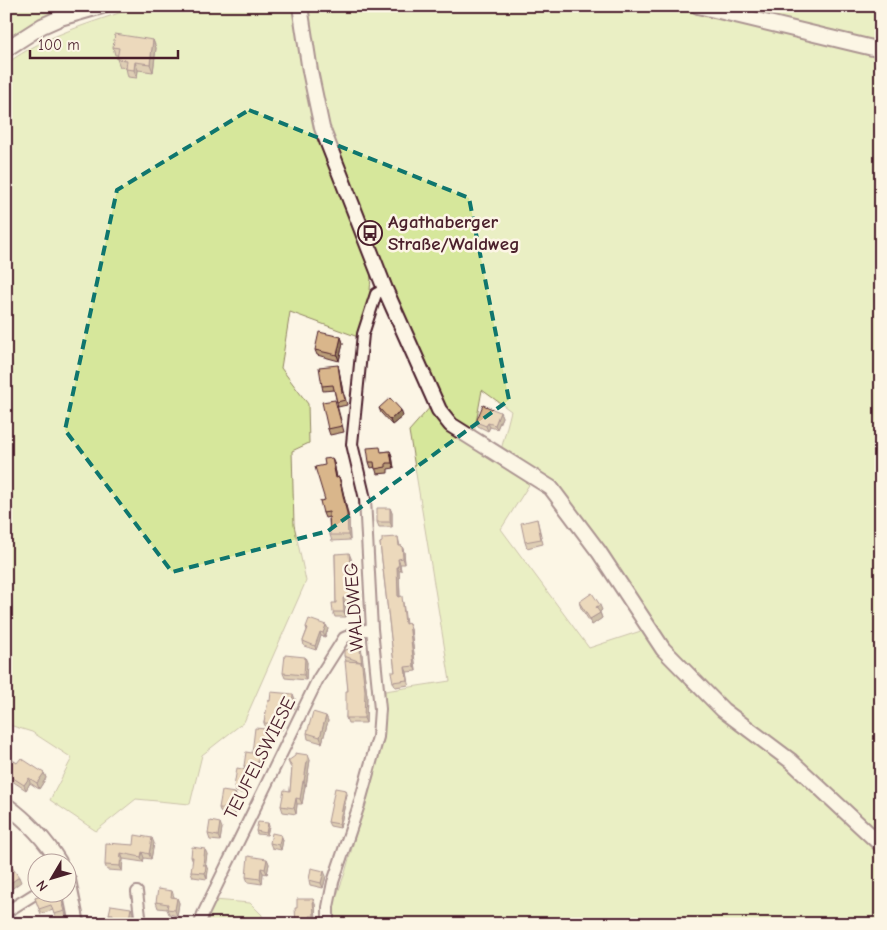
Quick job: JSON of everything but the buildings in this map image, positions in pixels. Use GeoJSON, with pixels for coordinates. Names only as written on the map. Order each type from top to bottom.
{"type":"FeatureCollection","features":[{"type":"Feature","properties":{"kind":"street"},"geometry":{"type":"LineString","coordinates":[[6,48],[42,26],[60,18],[102,6]]}},
{"type":"Feature","properties":{"kind":"street"},"geometry":{"type":"LineString","coordinates":[[300,6],[310,71],[322,128],[385,289],[434,400],[445,418],[551,488],[599,552],[663,649],[723,710],[791,761],[881,845]]}},
{"type":"Feature","properties":{"kind":"street"},"geometry":{"type":"LineString","coordinates":[[698,6],[881,50]]}},
{"type":"Feature","properties":{"kind":"street","name":"WALDWEG"},"geometry":{"type":"LineString","coordinates":[[328,924],[328,907],[333,882],[359,805],[378,737],[380,709],[372,629],[365,499],[352,444],[363,334],[376,294],[385,289]]}},
{"type":"Feature","properties":{"kind":"street","name":"TEUFELSWIESE"},"geometry":{"type":"LineString","coordinates":[[200,924],[203,914],[318,680],[344,638],[372,629]]}},
{"type":"Feature","properties":{"kind":"street"},"geometry":{"type":"LineString","coordinates":[[6,805],[25,819],[42,837],[52,852]]}},
{"type":"Feature","properties":{"kind":"street"},"geometry":{"type":"LineString","coordinates":[[137,892],[140,924]]}},
{"type":"Feature","properties":{"kind":"street"},"geometry":{"type":"LineString","coordinates":[[6,912],[28,898]]}},
{"type":"Feature","properties":{"kind":"street"},"geometry":{"type":"LineString","coordinates":[[72,902],[77,924]]}},
{"type":"Feature","properties":{"kind":"highlighted area"},"geometry":{"type":"Polygon","coordinates":[[[249,110],[469,198],[509,400],[328,531],[172,572],[65,430],[117,190],[249,110]]]}},
{"type":"Feature","properties":{"kind":"green space"},"geometry":{"type":"Polygon","coordinates":[[[6,6],[76,6],[57,12],[6,41],[6,6]]]}},
{"type":"Feature","properties":{"kind":"green space"},"geometry":{"type":"Polygon","coordinates":[[[139,6],[295,6],[306,71],[369,258],[371,280],[367,307],[358,337],[290,312],[281,368],[308,404],[309,443],[292,451],[294,525],[306,581],[244,722],[202,755],[190,804],[136,799],[96,831],[50,800],[72,758],[32,732],[6,724],[6,64],[54,37],[139,6]]]}},
{"type":"Feature","properties":{"kind":"green space"},"geometry":{"type":"Polygon","coordinates":[[[304,6],[676,6],[881,57],[881,924],[333,924],[333,906],[345,873],[380,748],[385,691],[450,681],[409,431],[432,405],[532,480],[501,529],[589,648],[653,627],[555,484],[501,450],[511,411],[482,390],[474,434],[455,422],[436,396],[326,128],[304,6]]]}},
{"type":"Feature","properties":{"kind":"green space"},"geometry":{"type":"Polygon","coordinates":[[[722,6],[881,6],[881,45],[722,6]]]}},
{"type":"Feature","properties":{"kind":"green space"},"geometry":{"type":"Polygon","coordinates":[[[214,900],[250,903],[262,915],[262,924],[204,924],[214,900]]]}},
{"type":"Feature","properties":{"kind":"place","name":"Agathaberger Straße/Waldweg"},"geometry":{"type":"Point","coordinates":[370,233]}}]}
